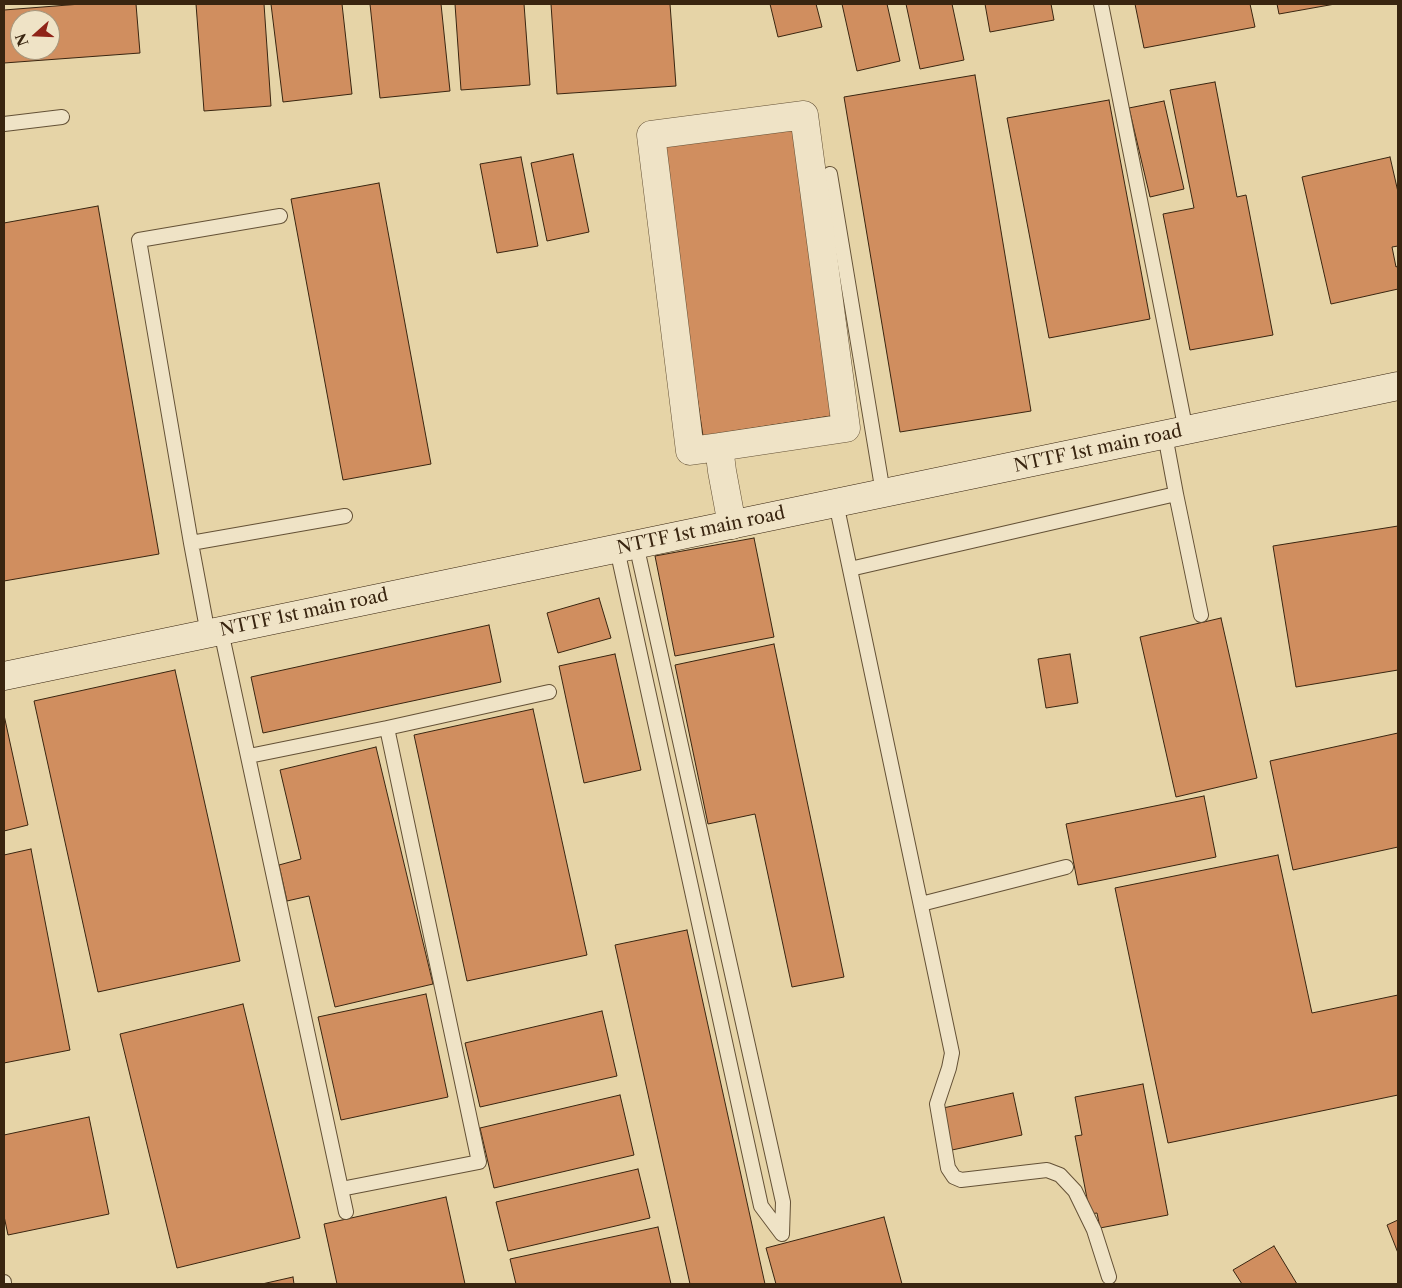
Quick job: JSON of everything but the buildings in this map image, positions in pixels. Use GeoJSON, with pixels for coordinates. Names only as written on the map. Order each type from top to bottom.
{"type":"FeatureCollection","features":[{"type":"Feature","properties":{"kind":"street"},"geometry":{"type":"LineString","coordinates":[[804,115],[846,428],[719,447],[690,451],[651,135],[804,115]]}},
{"type":"Feature","properties":{"kind":"street","name":"NTTF 1st main road"},"geometry":{"type":"LineString","coordinates":[[4,676],[1398,386]]}},
{"type":"Feature","properties":{"kind":"street"},"geometry":{"type":"LineString","coordinates":[[719,447],[732,525]]}},
{"type":"Feature","properties":{"kind":"lane"},"geometry":{"type":"LineString","coordinates":[[1101,4],[1176,433],[1176,494],[1201,615]]}},
{"type":"Feature","properties":{"kind":"lane"},"geometry":{"type":"LineString","coordinates":[[4,124],[62,117]]}},
{"type":"Feature","properties":{"kind":"lane"},"geometry":{"type":"LineString","coordinates":[[830,174],[883,493]]}},
{"type":"Feature","properties":{"kind":"lane"},"geometry":{"type":"LineString","coordinates":[[280,216],[139,240],[191,543],[249,756],[346,1212]]}},
{"type":"Feature","properties":{"kind":"lane"},"geometry":{"type":"LineString","coordinates":[[850,569],[1176,494]]}},
{"type":"Feature","properties":{"kind":"lane"},"geometry":{"type":"LineString","coordinates":[[836,503],[952,1053],[937,1104],[948,1168],[954,1177],[961,1180],[1047,1170],[1060,1175],[1075,1191],[1094,1230],[1109,1277]]}},
{"type":"Feature","properties":{"kind":"lane"},"geometry":{"type":"LineString","coordinates":[[191,543],[345,516]]}},
{"type":"Feature","properties":{"kind":"lane"},"geometry":{"type":"LineString","coordinates":[[626,547],[783,1202],[782,1234],[760,1206],[626,547]]}},
{"type":"Feature","properties":{"kind":"lane"},"geometry":{"type":"LineString","coordinates":[[249,756],[549,692]]}},
{"type":"Feature","properties":{"kind":"lane"},"geometry":{"type":"LineString","coordinates":[[341,1189],[479,1162],[387,728]]}},
{"type":"Feature","properties":{"kind":"lane"},"geometry":{"type":"LineString","coordinates":[[920,904],[1066,866]]}}]}
